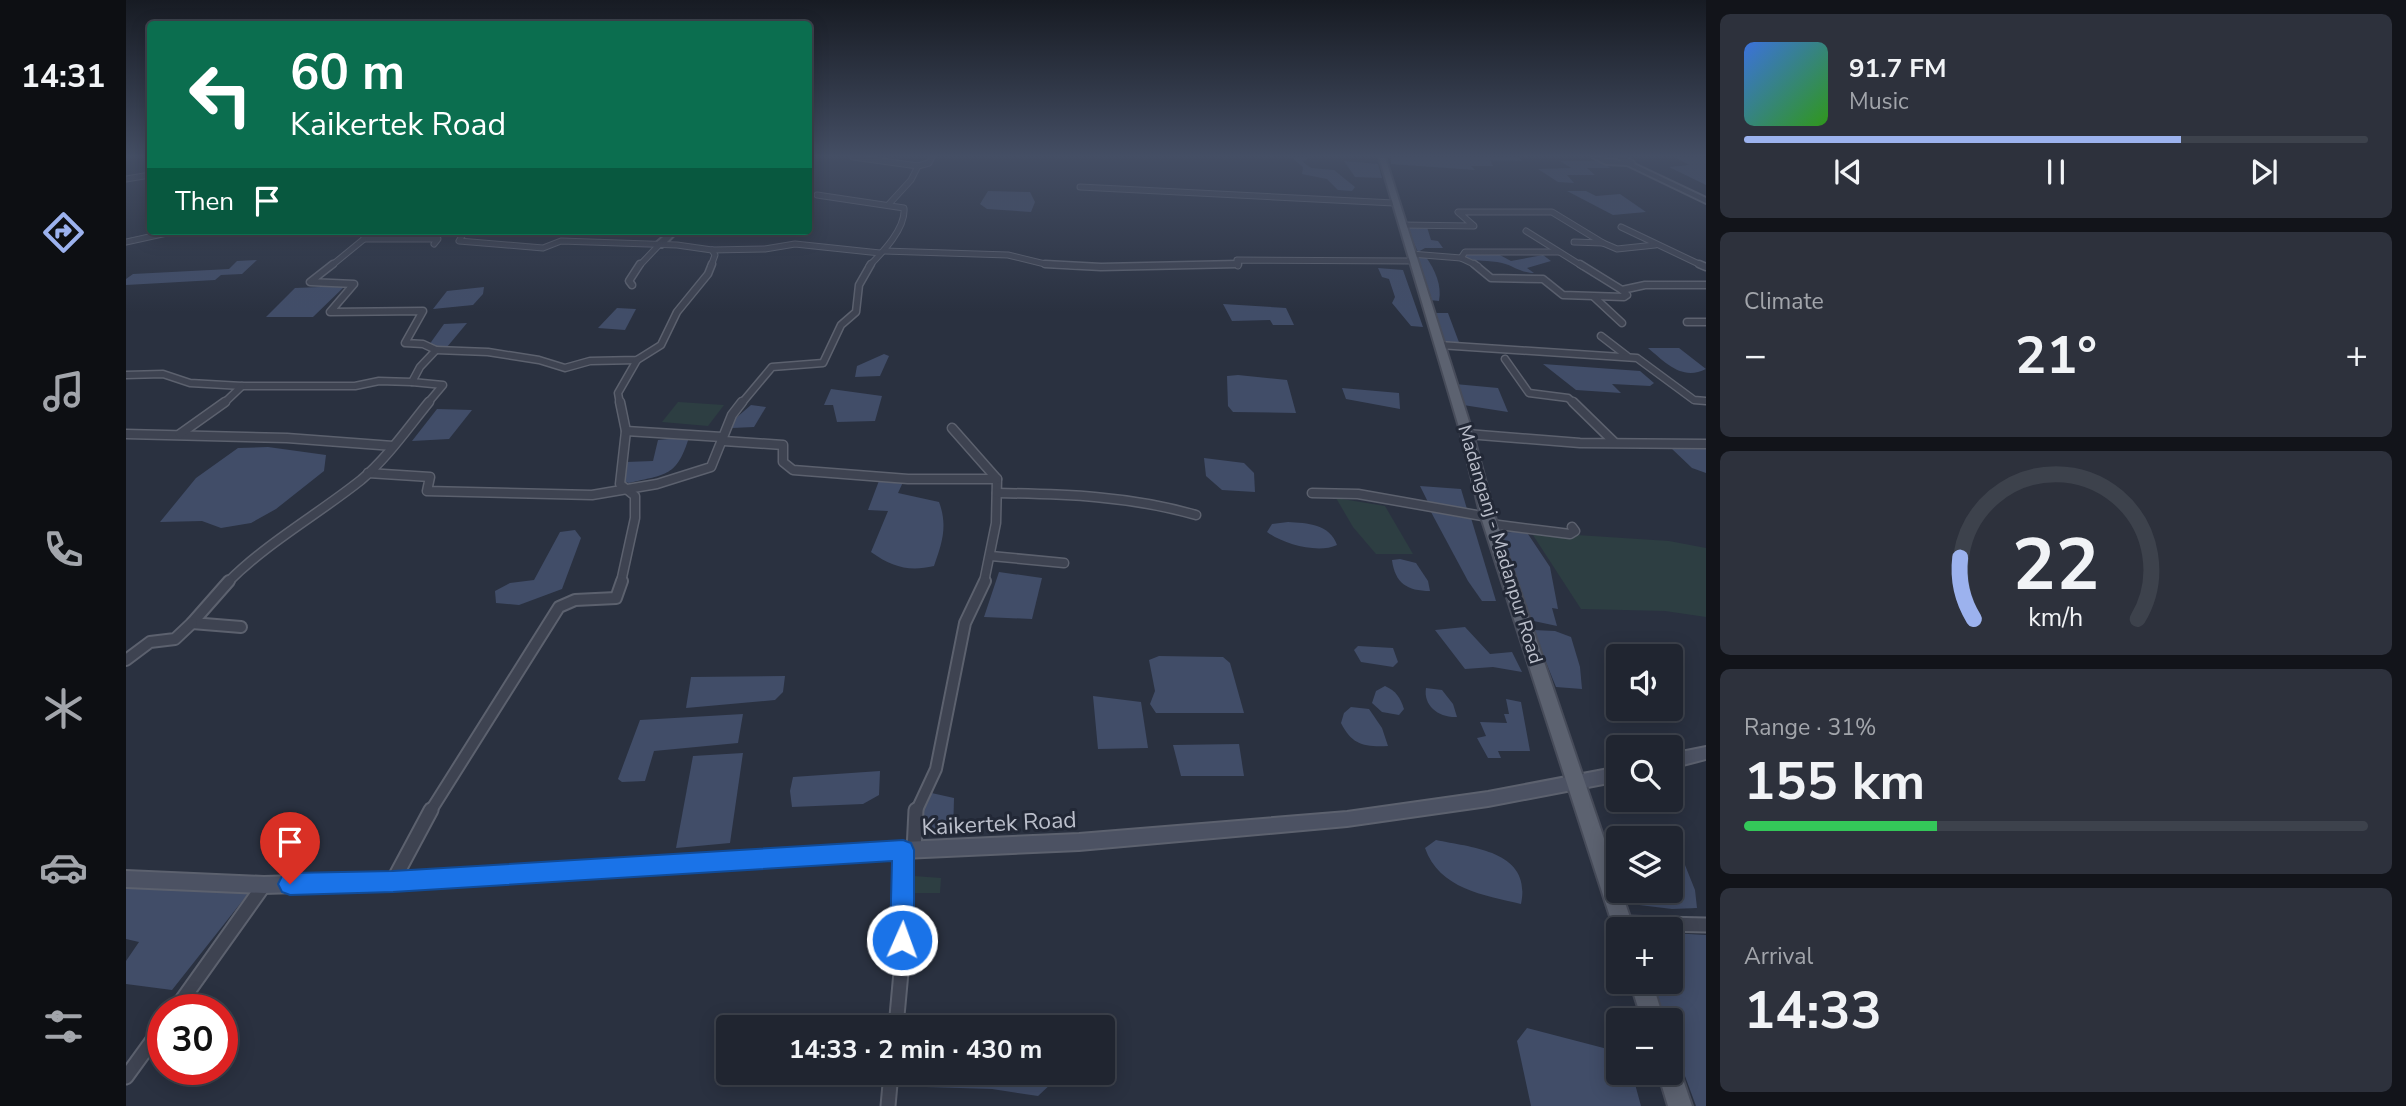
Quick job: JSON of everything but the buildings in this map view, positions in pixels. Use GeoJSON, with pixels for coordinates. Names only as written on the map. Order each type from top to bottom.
{"type":"FeatureCollection","features":[{"type":"Feature","properties":{"kind":"main road","name":"Madanganj - Madanpur Road"},"geometry":{"type":"LineString","coordinates":[[1396,209],[1443,345],[1490,520],[1620,917]]}},
{"type":"Feature","properties":{"kind":"main road"},"geometry":{"type":"LineString","coordinates":[[1683,758],[1706,753]]}},
{"type":"Feature","properties":{"kind":"main road","name":"Kaikertek Road"},"geometry":{"type":"LineString","coordinates":[[126,878],[264,885],[393,881],[1079,842],[1261,828],[1475,801],[1606,777]]}},
{"type":"Feature","properties":{"kind":"main road"},"geometry":{"type":"LineString","coordinates":[[1674,1085],[1680,1106]]}},
{"type":"Feature","properties":{"kind":"street"},"geometry":{"type":"LineString","coordinates":[[368,473],[387,478],[405,474],[426,476],[431,478],[426,491],[592,495],[629,489],[711,467],[732,415],[772,367],[817,364],[827,358],[841,325],[856,312],[859,285],[866,268],[882,252],[905,217],[904,209]]}},
{"type":"Feature","properties":{"kind":"street"},"geometry":{"type":"LineString","coordinates":[[1543,209],[1625,254]]}},
{"type":"Feature","properties":{"kind":"street"},"geometry":{"type":"LineString","coordinates":[[1402,225],[1474,226],[1458,212],[1548,212]]}},
{"type":"Feature","properties":{"kind":"street"},"geometry":{"type":"LineString","coordinates":[[1621,227],[1706,267]]}},
{"type":"Feature","properties":{"kind":"street"},"geometry":{"type":"LineString","coordinates":[[463,235],[459,241],[543,248],[561,241],[712,250],[765,249],[795,244],[882,252],[1008,255],[1045,264],[1101,267],[1238,266],[1237,260],[1275,258],[1461,258],[1477,265],[1491,278],[1543,279],[1561,295],[1627,296],[1622,290],[1526,231]]}},
{"type":"Feature","properties":{"kind":"street"},"geometry":{"type":"LineString","coordinates":[[126,242],[158,235]]}},
{"type":"Feature","properties":{"kind":"street"},"geometry":{"type":"LineString","coordinates":[[434,244],[438,239],[364,235],[310,282],[354,284],[330,312],[423,311],[405,343],[423,344],[436,350],[488,352],[539,360],[565,368],[590,361],[636,360],[661,345],[677,312],[708,274],[715,256],[712,250]]}},
{"type":"Feature","properties":{"kind":"street"},"geometry":{"type":"LineString","coordinates":[[632,285],[629,281],[635,270],[670,235]]}},
{"type":"Feature","properties":{"kind":"street"},"geometry":{"type":"LineString","coordinates":[[1574,242],[1603,243]]}},
{"type":"Feature","properties":{"kind":"street"},"geometry":{"type":"LineString","coordinates":[[1614,248],[1657,245]]}},
{"type":"Feature","properties":{"kind":"street"},"geometry":{"type":"LineString","coordinates":[[1461,258],[1464,252],[1559,252]]}},
{"type":"Feature","properties":{"kind":"street"},"geometry":{"type":"LineString","coordinates":[[1622,290],[1645,285],[1706,285]]}},
{"type":"Feature","properties":{"kind":"street"},"geometry":{"type":"LineString","coordinates":[[1594,297],[1622,323]]}},
{"type":"Feature","properties":{"kind":"street"},"geometry":{"type":"LineString","coordinates":[[1687,322],[1706,322]]}},
{"type":"Feature","properties":{"kind":"street"},"geometry":{"type":"LineString","coordinates":[[1601,336],[1628,357]]}},
{"type":"Feature","properties":{"kind":"street"},"geometry":{"type":"LineString","coordinates":[[1443,345],[1639,358],[1694,401],[1706,401]]}},
{"type":"Feature","properties":{"kind":"street"},"geometry":{"type":"LineString","coordinates":[[412,382],[420,367],[436,350]]}},
{"type":"Feature","properties":{"kind":"street"},"geometry":{"type":"LineString","coordinates":[[1505,359],[1529,393]]}},
{"type":"Feature","properties":{"kind":"street"},"geometry":{"type":"LineString","coordinates":[[393,881],[412,841],[559,607],[566,602],[616,598],[619,594],[635,518],[635,496],[620,484],[626,431],[618,393],[636,360]]}},
{"type":"Feature","properties":{"kind":"street"},"geometry":{"type":"LineString","coordinates":[[126,376],[163,374],[190,383],[242,386],[412,382],[443,385],[368,473],[273,542],[229,580],[178,638],[150,642],[126,660]]}},
{"type":"Feature","properties":{"kind":"street"},"geometry":{"type":"LineString","coordinates":[[179,435],[229,400],[242,386]]}},
{"type":"Feature","properties":{"kind":"street"},"geometry":{"type":"LineString","coordinates":[[1517,391],[1568,398],[1614,442]]}},
{"type":"Feature","properties":{"kind":"street"},"geometry":{"type":"LineString","coordinates":[[897,1015],[908,850],[916,809],[936,769],[965,624],[986,579],[997,493],[997,480],[952,428]]}},
{"type":"Feature","properties":{"kind":"street"},"geometry":{"type":"LineString","coordinates":[[626,431],[783,445],[783,462],[793,470],[908,479],[997,480]]}},
{"type":"Feature","properties":{"kind":"street"},"geometry":{"type":"LineString","coordinates":[[126,434],[393,446]]}},
{"type":"Feature","properties":{"kind":"street"},"geometry":{"type":"LineString","coordinates":[[1467,434],[1706,444]]}},
{"type":"Feature","properties":{"kind":"street"},"geometry":{"type":"LineString","coordinates":[[997,493],[1094,495],[1164,506],[1196,515]]}},
{"type":"Feature","properties":{"kind":"street"},"geometry":{"type":"LineString","coordinates":[[1312,493],[1358,494],[1574,534],[1572,527]]}},
{"type":"Feature","properties":{"kind":"street"},"geometry":{"type":"LineString","coordinates":[[991,556],[1064,563]]}},
{"type":"Feature","properties":{"kind":"street"},"geometry":{"type":"LineString","coordinates":[[192,623],[241,627]]}},
{"type":"Feature","properties":{"kind":"street"},"geometry":{"type":"LineString","coordinates":[[186,994],[264,885]]}},
{"type":"Feature","properties":{"kind":"street"},"geometry":{"type":"LineString","coordinates":[[1683,925],[1706,925]]}},
{"type":"Feature","properties":{"kind":"street"},"geometry":{"type":"LineString","coordinates":[[126,1077],[147,1048]]}},
{"type":"Feature","properties":{"kind":"street"},"geometry":{"type":"LineString","coordinates":[[888,1106],[890,1085]]}},
{"type":"Feature","properties":{"kind":"shaded area"},"geometry":{"type":"Polygon","coordinates":[[[678,402],[724,405],[708,426],[662,422],[678,402]]]}},
{"type":"Feature","properties":{"kind":"shaded area"},"geometry":{"type":"Polygon","coordinates":[[[1336,498],[1385,506],[1413,554],[1376,554],[1353,527],[1336,498]]]}},
{"type":"Feature","properties":{"kind":"shaded area"},"geometry":{"type":"Polygon","coordinates":[[[1531,532],[1669,541],[1706,548],[1706,617],[1665,611],[1581,609],[1531,532]]]}},
{"type":"Feature","properties":{"kind":"shaded area"},"geometry":{"type":"Polygon","coordinates":[[[914,876],[941,878],[940,893],[911,893],[914,876]]]}},
{"type":"Feature","properties":{"kind":"water"},"geometry":{"type":"Polygon","coordinates":[[[986,209],[1032,209],[1031,212],[986,209]]]}},
{"type":"Feature","properties":{"kind":"water"},"geometry":{"type":"Polygon","coordinates":[[[1601,209],[1641,209],[1646,212],[1613,215],[1601,209]]]}},
{"type":"Feature","properties":{"kind":"water"},"geometry":{"type":"Polygon","coordinates":[[[1406,227],[1427,227],[1431,240],[1438,241],[1443,248],[1425,248],[1418,252],[1406,227]]]}},
{"type":"Feature","properties":{"kind":"water"},"geometry":{"type":"Polygon","coordinates":[[[1464,252],[1498,254],[1511,261],[1543,255],[1551,261],[1527,268],[1534,273],[1529,273],[1502,263],[1462,257],[1464,252]]]}},
{"type":"Feature","properties":{"kind":"water"},"geometry":{"type":"Polygon","coordinates":[[[1414,257],[1426,257],[1432,267],[1439,283],[1439,301],[1430,300],[1414,257]]]}},
{"type":"Feature","properties":{"kind":"water"},"geometry":{"type":"Polygon","coordinates":[[[257,260],[242,274],[221,275],[215,280],[126,285],[126,279],[133,274],[229,269],[237,261],[257,260]]]}},
{"type":"Feature","properties":{"kind":"water"},"geometry":{"type":"Polygon","coordinates":[[[1378,268],[1403,270],[1423,327],[1411,326],[1392,303],[1395,297],[1389,279],[1382,277],[1378,268]]]}},
{"type":"Feature","properties":{"kind":"water"},"geometry":{"type":"Polygon","coordinates":[[[345,286],[313,317],[266,317],[295,288],[345,286]]]}},
{"type":"Feature","properties":{"kind":"water"},"geometry":{"type":"Polygon","coordinates":[[[484,287],[483,294],[473,305],[433,309],[447,291],[484,287]]]}},
{"type":"Feature","properties":{"kind":"water"},"geometry":{"type":"Polygon","coordinates":[[[1223,304],[1286,308],[1294,325],[1273,325],[1270,320],[1232,321],[1223,304]]]}},
{"type":"Feature","properties":{"kind":"water"},"geometry":{"type":"Polygon","coordinates":[[[617,308],[636,309],[625,330],[598,328],[617,308]]]}},
{"type":"Feature","properties":{"kind":"water"},"geometry":{"type":"Polygon","coordinates":[[[1435,313],[1448,313],[1460,345],[1441,343],[1435,313]]]}},
{"type":"Feature","properties":{"kind":"water"},"geometry":{"type":"Polygon","coordinates":[[[467,323],[447,347],[429,345],[444,324],[467,323]]]}},
{"type":"Feature","properties":{"kind":"water"},"geometry":{"type":"Polygon","coordinates":[[[1648,348],[1679,348],[1706,369],[1682,372],[1648,348]]]}},
{"type":"Feature","properties":{"kind":"water"},"geometry":{"type":"Polygon","coordinates":[[[884,354],[889,356],[880,376],[855,377],[857,366],[884,354]]]}},
{"type":"Feature","properties":{"kind":"water"},"geometry":{"type":"Polygon","coordinates":[[[1543,364],[1640,371],[1654,383],[1650,386],[1612,384],[1621,393],[1576,390],[1543,364]]]}},
{"type":"Feature","properties":{"kind":"water"},"geometry":{"type":"Polygon","coordinates":[[[1227,376],[1287,380],[1296,413],[1233,412],[1228,406],[1227,376]]]}},
{"type":"Feature","properties":{"kind":"water"},"geometry":{"type":"Polygon","coordinates":[[[1455,384],[1498,388],[1508,412],[1463,405],[1455,384]]]}},
{"type":"Feature","properties":{"kind":"water"},"geometry":{"type":"Polygon","coordinates":[[[1342,388],[1399,393],[1400,409],[1346,399],[1342,388]]]}},
{"type":"Feature","properties":{"kind":"water"},"geometry":{"type":"Polygon","coordinates":[[[831,389],[882,396],[875,421],[837,422],[833,405],[824,405],[831,389]]]}},
{"type":"Feature","properties":{"kind":"water"},"geometry":{"type":"Polygon","coordinates":[[[751,405],[766,407],[754,427],[732,428],[729,424],[751,405]]]}},
{"type":"Feature","properties":{"kind":"water"},"geometry":{"type":"Polygon","coordinates":[[[437,409],[472,410],[449,439],[412,441],[437,409]]]}},
{"type":"Feature","properties":{"kind":"water"},"geometry":{"type":"Polygon","coordinates":[[[689,437],[680,460],[668,472],[629,483],[622,481],[626,462],[653,461],[658,440],[689,437]]]}},
{"type":"Feature","properties":{"kind":"water"},"geometry":{"type":"Polygon","coordinates":[[[1702,446],[1706,449],[1706,473],[1692,468],[1670,447],[1702,446]]]}},
{"type":"Feature","properties":{"kind":"water"},"geometry":{"type":"Polygon","coordinates":[[[268,447],[326,455],[324,471],[276,509],[251,523],[221,528],[202,521],[160,522],[196,478],[238,448],[268,447]]]}},
{"type":"Feature","properties":{"kind":"water"},"geometry":{"type":"Polygon","coordinates":[[[1204,458],[1244,463],[1254,473],[1255,492],[1222,490],[1206,476],[1204,458]]]}},
{"type":"Feature","properties":{"kind":"water"},"geometry":{"type":"Polygon","coordinates":[[[880,478],[904,480],[898,493],[939,502],[943,527],[934,566],[901,567],[871,552],[888,511],[868,510],[880,478]]]}},
{"type":"Feature","properties":{"kind":"water"},"geometry":{"type":"Polygon","coordinates":[[[1420,486],[1461,489],[1467,509],[1428,502],[1420,486]]]}},
{"type":"Feature","properties":{"kind":"water"},"geometry":{"type":"Polygon","coordinates":[[[1431,512],[1471,518],[1496,601],[1482,601],[1468,581],[1431,512]]]}},
{"type":"Feature","properties":{"kind":"water"},"geometry":{"type":"Polygon","coordinates":[[[1288,522],[1317,526],[1329,533],[1337,545],[1311,548],[1282,540],[1267,532],[1272,524],[1288,522]]]}},
{"type":"Feature","properties":{"kind":"water"},"geometry":{"type":"Polygon","coordinates":[[[575,530],[581,538],[562,589],[519,605],[496,603],[495,591],[510,583],[534,580],[560,532],[575,530]]]}},
{"type":"Feature","properties":{"kind":"water"},"geometry":{"type":"Polygon","coordinates":[[[1526,531],[1550,567],[1558,609],[1552,608],[1557,626],[1529,620],[1499,533],[1526,531]]]}},
{"type":"Feature","properties":{"kind":"water"},"geometry":{"type":"Polygon","coordinates":[[[1392,560],[1416,563],[1428,581],[1430,591],[1409,587],[1399,580],[1392,560]]]}},
{"type":"Feature","properties":{"kind":"water"},"geometry":{"type":"Polygon","coordinates":[[[999,572],[1042,578],[1032,619],[984,617],[999,572]]]}},
{"type":"Feature","properties":{"kind":"water"},"geometry":{"type":"Polygon","coordinates":[[[1465,627],[1490,654],[1512,652],[1522,672],[1493,667],[1465,669],[1435,630],[1465,627]]]}},
{"type":"Feature","properties":{"kind":"water"},"geometry":{"type":"Polygon","coordinates":[[[1533,630],[1555,631],[1571,637],[1580,667],[1582,689],[1556,687],[1533,630]]]}},
{"type":"Feature","properties":{"kind":"water"},"geometry":{"type":"Polygon","coordinates":[[[1358,646],[1393,648],[1398,662],[1393,667],[1361,662],[1354,650],[1358,646]]]}},
{"type":"Feature","properties":{"kind":"water"},"geometry":{"type":"Polygon","coordinates":[[[1159,656],[1223,657],[1230,663],[1244,713],[1156,713],[1150,704],[1155,691],[1149,660],[1159,656]]]}},
{"type":"Feature","properties":{"kind":"water"},"geometry":{"type":"Polygon","coordinates":[[[785,676],[783,692],[775,700],[686,708],[691,677],[785,676]]]}},
{"type":"Feature","properties":{"kind":"water"},"geometry":{"type":"Polygon","coordinates":[[[1385,686],[1395,692],[1401,701],[1404,709],[1399,715],[1382,712],[1372,703],[1376,691],[1385,686]]]}},
{"type":"Feature","properties":{"kind":"water"},"geometry":{"type":"Polygon","coordinates":[[[1426,688],[1442,690],[1453,704],[1457,717],[1434,710],[1427,700],[1426,688]]]}},
{"type":"Feature","properties":{"kind":"water"},"geometry":{"type":"Polygon","coordinates":[[[1093,696],[1141,702],[1148,748],[1098,749],[1093,696]]]}},
{"type":"Feature","properties":{"kind":"water"},"geometry":{"type":"Polygon","coordinates":[[[1506,699],[1521,702],[1530,751],[1498,751],[1501,758],[1488,758],[1477,738],[1486,736],[1480,722],[1507,723],[1504,714],[1509,714],[1506,699]]]}},
{"type":"Feature","properties":{"kind":"water"},"geometry":{"type":"Polygon","coordinates":[[[1351,707],[1369,709],[1382,728],[1388,746],[1365,745],[1350,736],[1341,723],[1344,713],[1351,707]]]}},
{"type":"Feature","properties":{"kind":"water"},"geometry":{"type":"Polygon","coordinates":[[[743,714],[738,743],[654,751],[645,781],[622,782],[618,779],[640,720],[743,714]]]}},
{"type":"Feature","properties":{"kind":"water"},"geometry":{"type":"Polygon","coordinates":[[[1239,744],[1244,776],[1181,776],[1173,745],[1239,744]]]}},
{"type":"Feature","properties":{"kind":"water"},"geometry":{"type":"Polygon","coordinates":[[[743,753],[730,843],[676,848],[693,756],[743,753]]]}},
{"type":"Feature","properties":{"kind":"water"},"geometry":{"type":"Polygon","coordinates":[[[880,771],[879,795],[863,804],[792,807],[790,791],[793,777],[880,771]]]}},
{"type":"Feature","properties":{"kind":"water"},"geometry":{"type":"Polygon","coordinates":[[[927,792],[954,798],[953,834],[925,833],[917,828],[927,792]]]}},
{"type":"Feature","properties":{"kind":"water"},"geometry":{"type":"Polygon","coordinates":[[[1436,840],[1482,850],[1509,863],[1518,873],[1522,886],[1521,904],[1464,888],[1441,873],[1425,848],[1436,840]]]}},
{"type":"Feature","properties":{"kind":"water"},"geometry":{"type":"Polygon","coordinates":[[[1683,864],[1685,865],[1695,890],[1697,908],[1672,909],[1631,904],[1683,903],[1683,864]]]}},
{"type":"Feature","properties":{"kind":"water"},"geometry":{"type":"Polygon","coordinates":[[[126,883],[251,890],[172,990],[126,984],[126,961],[139,942],[126,939],[126,883]]]}},
{"type":"Feature","properties":{"kind":"water"},"geometry":{"type":"Polygon","coordinates":[[[1683,934],[1706,935],[1706,1106],[1696,1106],[1683,1071],[1683,1008],[1661,1008],[1657,994],[1683,994],[1683,934]]]}},
{"type":"Feature","properties":{"kind":"water"},"geometry":{"type":"Polygon","coordinates":[[[1527,1028],[1606,1049],[1606,1085],[1635,1085],[1641,1106],[1531,1106],[1517,1041],[1527,1028]]]}},
{"type":"Feature","properties":{"kind":"water"},"geometry":{"type":"Polygon","coordinates":[[[1050,1085],[1038,1096],[992,1089],[892,1086],[1050,1085]]]}},
{"type":"Feature","properties":{"kind":"route"},"geometry":{"type":"LineString","coordinates":[[290,884],[393,881],[903,850],[902,940]]}}]}
